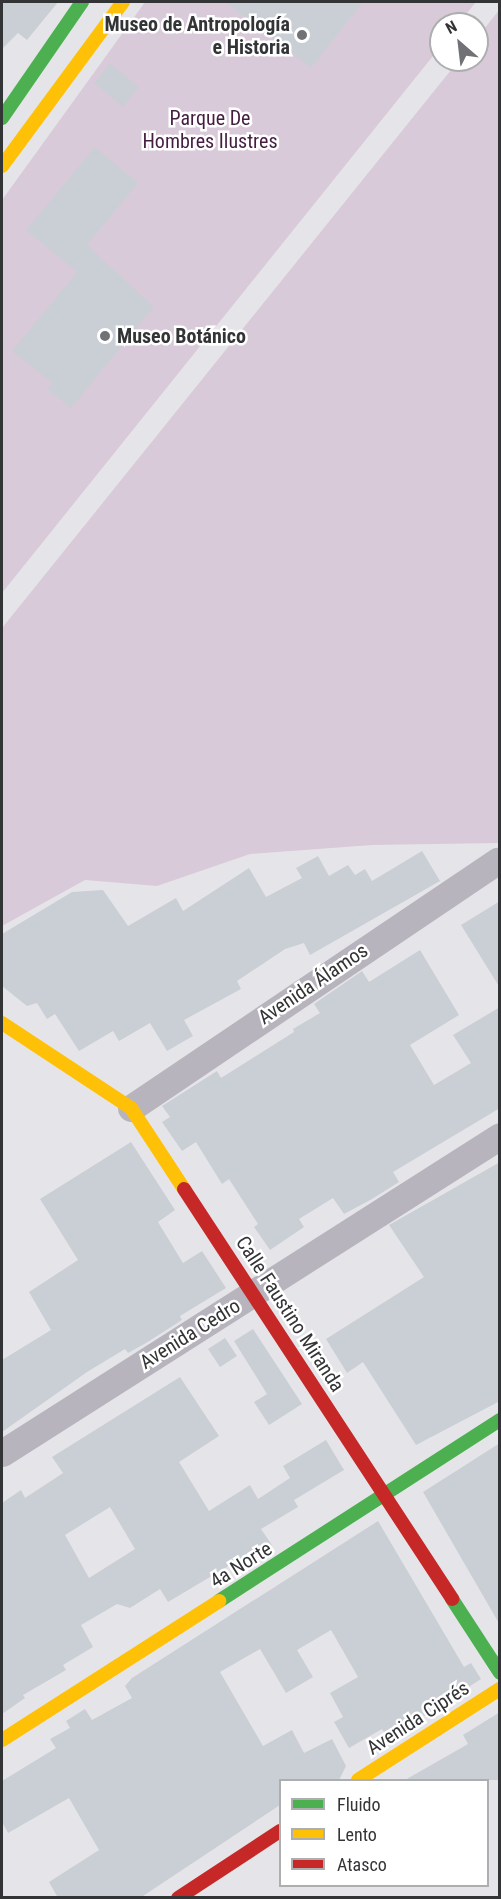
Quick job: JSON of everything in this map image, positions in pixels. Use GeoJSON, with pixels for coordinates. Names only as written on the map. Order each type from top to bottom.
{"type":"FeatureCollection","features":[{"type":"Feature","properties":{"kind":"street"},"geometry":{"type":"LineString","coordinates":[[2,118],[82,2]]}},
{"type":"Feature","properties":{"kind":"street"},"geometry":{"type":"LineString","coordinates":[[2,166],[123,2]]}},
{"type":"Feature","properties":{"kind":"street","name":"Avenida Álamos"},"geometry":{"type":"LineString","coordinates":[[131,1108],[497,861]]}},
{"type":"Feature","properties":{"kind":"street","name":"Calle Faustino Miranda"},"geometry":{"type":"LineString","coordinates":[[2,1023],[131,1108],[500,1672]]}},
{"type":"Feature","properties":{"kind":"street","name":"Avenida Cedro"},"geometry":{"type":"LineString","coordinates":[[2,1453],[500,1136]]}},
{"type":"Feature","properties":{"kind":"street","name":"4a Norte"},"geometry":{"type":"LineString","coordinates":[[2,1740],[386,1496],[500,1420]]}},
{"type":"Feature","properties":{"kind":"street","name":"Avenida Ciprés"},"geometry":{"type":"LineString","coordinates":[[360,1779],[500,1689]]}},
{"type":"Feature","properties":{"kind":"street"},"geometry":{"type":"LineString","coordinates":[[178,1898],[279,1832]]}},
{"type":"Feature","properties":{"kind":"green space","name":"Parque De Hombres Ilustres"},"geometry":{"type":"Polygon","coordinates":[[[145,2],[476,2],[468,12],[429,12],[429,61],[2,593],[2,200],[145,2]]]}},
{"type":"Feature","properties":{"kind":"green space"},"geometry":{"type":"Polygon","coordinates":[[[499,10],[499,843],[372,845],[250,854],[157,886],[85,880],[2,926],[2,628],[449,72],[489,72],[489,23],[499,10]]]}},
{"type":"Feature","properties":{"kind":"building"},"geometry":{"type":"Polygon","coordinates":[[[2,2],[58,2],[27,40],[18,33],[2,49],[2,2]]]}},
{"type":"Feature","properties":{"kind":"building","name":"Museo de Antropología e Historia"},"geometry":{"type":"Polygon","coordinates":[[[225,2],[363,2],[311,68],[225,2]]]}},
{"type":"Feature","properties":{"kind":"building"},"geometry":{"type":"Polygon","coordinates":[[[110,63],[139,87],[123,107],[94,83],[110,63]]]}},
{"type":"Feature","properties":{"kind":"building"},"geometry":{"type":"Polygon","coordinates":[[[95,147],[138,183],[87,245],[154,307],[71,408],[47,389],[52,383],[12,351],[77,272],[26,230],[95,147]]]}},
{"type":"Feature","properties":{"kind":"building"},"geometry":{"type":"Polygon","coordinates":[[[422,851],[440,881],[310,955],[304,943],[285,949],[237,981],[241,989],[184,1020],[193,1036],[167,1051],[150,1023],[119,1041],[113,1031],[79,1051],[55,1014],[47,1019],[37,1003],[27,1006],[2,986],[2,934],[72,892],[103,890],[128,926],[176,898],[183,911],[249,868],[266,897],[302,878],[296,868],[318,856],[329,876],[348,865],[355,875],[365,869],[372,881],[422,851]]]}},
{"type":"Feature","properties":{"kind":"building"},"geometry":{"type":"Polygon","coordinates":[[[500,901],[500,988],[461,925],[500,901]]]}},
{"type":"Feature","properties":{"kind":"building"},"geometry":{"type":"Polygon","coordinates":[[[420,950],[459,1015],[410,1045],[434,1085],[471,1063],[453,1035],[500,1007],[500,1108],[393,1172],[399,1182],[372,1199],[344,1214],[333,1198],[299,1219],[304,1227],[270,1250],[254,1227],[258,1224],[229,1179],[222,1184],[196,1142],[182,1151],[162,1122],[170,1117],[162,1106],[217,1071],[221,1078],[294,1032],[293,1029],[320,1013],[314,1004],[362,971],[369,982],[420,950]]]}},
{"type":"Feature","properties":{"kind":"building"},"geometry":{"type":"Polygon","coordinates":[[[131,1142],[175,1210],[158,1222],[183,1263],[202,1251],[226,1288],[180,1316],[182,1320],[146,1343],[128,1353],[125,1349],[87,1372],[2,1432],[2,1360],[51,1330],[29,1292],[78,1260],[40,1199],[131,1142]]]}},
{"type":"Feature","properties":{"kind":"building"},"geometry":{"type":"Polygon","coordinates":[[[500,1162],[500,1401],[416,1445],[363,1362],[347,1373],[326,1339],[424,1277],[389,1225],[500,1162]]]}},
{"type":"Feature","properties":{"kind":"building"},"geometry":{"type":"Polygon","coordinates":[[[253,1329],[302,1404],[269,1425],[254,1402],[267,1394],[234,1341],[253,1329]]]}},
{"type":"Feature","properties":{"kind":"building"},"geometry":{"type":"Polygon","coordinates":[[[225,1338],[237,1356],[220,1367],[208,1349],[225,1338]]]}},
{"type":"Feature","properties":{"kind":"building"},"geometry":{"type":"Polygon","coordinates":[[[180,1377],[219,1436],[179,1462],[209,1511],[250,1485],[258,1499],[290,1478],[283,1466],[326,1440],[344,1470],[294,1500],[298,1507],[261,1529],[272,1545],[244,1562],[242,1558],[168,1602],[160,1589],[130,1608],[117,1604],[81,1625],[93,1647],[63,1665],[66,1670],[23,1695],[25,1698],[2,1714],[2,1503],[21,1490],[25,1498],[63,1473],[52,1457],[180,1377]],[[110,1507],[65,1535],[89,1578],[135,1549],[110,1507]]]}},
{"type":"Feature","properties":{"kind":"building"},"geometry":{"type":"Polygon","coordinates":[[[500,1443],[500,1625],[423,1492],[500,1443]]]}},
{"type":"Feature","properties":{"kind":"building"},"geometry":{"type":"Polygon","coordinates":[[[378,1521],[464,1667],[471,1663],[481,1679],[424,1716],[422,1713],[385,1734],[382,1729],[349,1748],[334,1722],[343,1717],[330,1693],[358,1677],[331,1630],[297,1650],[313,1677],[286,1693],[260,1649],[220,1672],[263,1746],[292,1730],[304,1753],[332,1739],[346,1766],[340,1779],[279,1779],[279,1806],[140,1898],[58,1898],[49,1882],[99,1850],[69,1798],[8,1833],[2,1822],[2,1781],[56,1748],[50,1739],[70,1728],[66,1721],[85,1709],[92,1720],[132,1698],[125,1686],[132,1678],[378,1521]]]}},
{"type":"Feature","properties":{"kind":"building"},"geometry":{"type":"Polygon","coordinates":[[[500,1712],[500,1780],[407,1779],[468,1744],[463,1735],[500,1712]]]}},
{"type":"Feature","properties":{"kind":"traffic: fast"},"geometry":{"type":"LineString","coordinates":[[2,118],[82,2]]}},
{"type":"Feature","properties":{"kind":"traffic: fast"},"geometry":{"type":"LineString","coordinates":[[219,1601],[500,1420]]}},
{"type":"Feature","properties":{"kind":"traffic: fast"},"geometry":{"type":"LineString","coordinates":[[452,1599],[500,1673]]}},
{"type":"Feature","properties":{"kind":"traffic: slow"},"geometry":{"type":"LineString","coordinates":[[2,166],[123,2]]}},
{"type":"Feature","properties":{"kind":"traffic: slow"},"geometry":{"type":"LineString","coordinates":[[2,1023],[131,1108],[184,1189]]}},
{"type":"Feature","properties":{"kind":"traffic: slow"},"geometry":{"type":"LineString","coordinates":[[2,1740],[219,1601]]}},
{"type":"Feature","properties":{"kind":"traffic: slow"},"geometry":{"type":"LineString","coordinates":[[360,1779],[500,1689]]}},
{"type":"Feature","properties":{"kind":"traffic: jam"},"geometry":{"type":"LineString","coordinates":[[184,1189],[452,1599]]}},
{"type":"Feature","properties":{"kind":"traffic: jam"},"geometry":{"type":"LineString","coordinates":[[178,1898],[279,1832]]}},
{"type":"Feature","properties":{"kind":"place","name":"Museo de Antropología e Historia"},"geometry":{"type":"Point","coordinates":[302,35]}},
{"type":"Feature","properties":{"kind":"place","name":"Museo Botánico"},"geometry":{"type":"Point","coordinates":[105,336]}}]}
